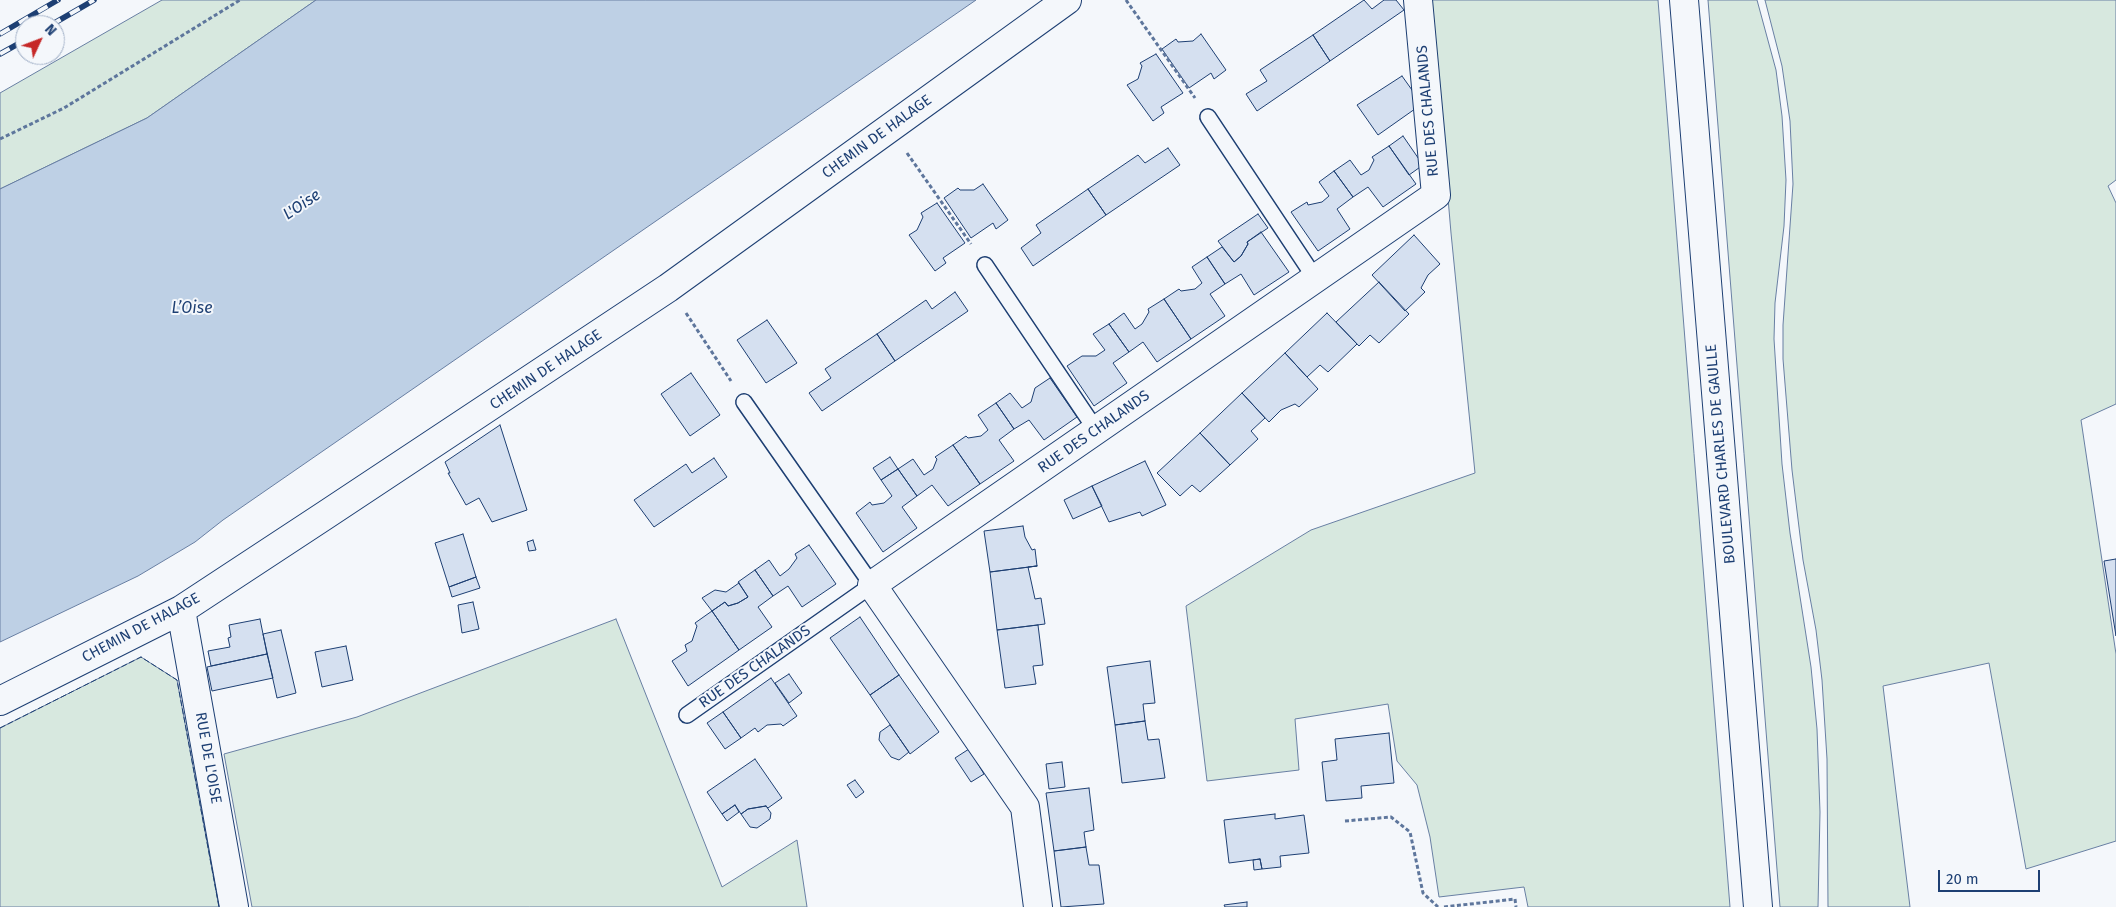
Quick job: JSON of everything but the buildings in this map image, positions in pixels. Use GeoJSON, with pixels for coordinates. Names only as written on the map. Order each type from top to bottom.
{"type":"FeatureCollection","features":[{"type":"Feature","properties":{"kind":"street","name":"CHEMIN DE HALAGE"},"geometry":{"type":"LineString","coordinates":[[0,701],[181,610],[668,288],[1067,0]]}},
{"type":"Feature","properties":{"kind":"street","name":"RUE DES CHALANDS"},"geometry":{"type":"LineString","coordinates":[[872,586],[1436,195],[1418,0]]}},
{"type":"Feature","properties":{"kind":"street","name":"BOULEVARD CHARLES DE GAULLE"},"geometry":{"type":"LineString","coordinates":[[1684,0],[1758,907]]}},
{"type":"Feature","properties":{"kind":"street"},"geometry":{"type":"LineString","coordinates":[[872,586],[1026,807],[1038,907]]}},
{"type":"Feature","properties":{"kind":"street","name":"RUE DE L'OISE"},"geometry":{"type":"LineString","coordinates":[[181,610],[234,907]]}},
{"type":"Feature","properties":{"kind":"lane"},"geometry":{"type":"LineString","coordinates":[[1208,117],[1315,278]]}},
{"type":"Feature","properties":{"kind":"lane"},"geometry":{"type":"LineString","coordinates":[[986,265],[1096,430]]}},
{"type":"Feature","properties":{"kind":"lane"},"geometry":{"type":"LineString","coordinates":[[744,402],[872,586]]}},
{"type":"Feature","properties":{"kind":"lane","name":"RUE DES CHALANDS"},"geometry":{"type":"LineString","coordinates":[[687,715],[872,586]]}},
{"type":"Feature","properties":{"kind":"path"},"geometry":{"type":"LineString","coordinates":[[0,139],[64,108],[240,0]]}},
{"type":"Feature","properties":{"kind":"path"},"geometry":{"type":"LineString","coordinates":[[1126,0],[1208,117]]}},
{"type":"Feature","properties":{"kind":"path"},"geometry":{"type":"LineString","coordinates":[[890,128],[986,265]]}},
{"type":"Feature","properties":{"kind":"path"},"geometry":{"type":"LineString","coordinates":[[668,288],[744,402]]}},
{"type":"Feature","properties":{"kind":"path"},"geometry":{"type":"LineString","coordinates":[[1345,821],[1391,817],[1410,832],[1423,893],[1438,907]]}},
{"type":"Feature","properties":{"kind":"path"},"geometry":{"type":"LineString","coordinates":[[1444,907],[1514,899],[1516,907]]}},
{"type":"Feature","properties":{"kind":"shaded area"},"geometry":{"type":"Polygon","coordinates":[[[162,0],[316,0],[147,118],[0,189],[0,93],[49,65],[65,65],[65,56],[162,0]]]}},
{"type":"Feature","properties":{"kind":"shaded area"},"geometry":{"type":"Polygon","coordinates":[[[1431,0],[1658,0],[1730,907],[1528,907],[1524,887],[1439,897],[1430,837],[1417,785],[1397,761],[1388,704],[1295,719],[1299,770],[1207,781],[1186,606],[1311,530],[1475,473],[1451,233],[1431,0]]]}},
{"type":"Feature","properties":{"kind":"shaded area"},"geometry":{"type":"Polygon","coordinates":[[[1708,0],[1757,0],[1776,70],[1782,116],[1786,180],[1784,226],[1775,303],[1774,339],[1782,464],[1790,533],[1811,667],[1817,729],[1820,812],[1818,907],[1780,907],[1708,0]]]}},
{"type":"Feature","properties":{"kind":"shaded area"},"geometry":{"type":"Polygon","coordinates":[[[1765,0],[2116,0],[2116,180],[2108,186],[2116,203],[2116,404],[2081,420],[2116,654],[2116,841],[2026,869],[1989,663],[1883,686],[1910,907],[1828,907],[1827,759],[1822,680],[1816,630],[1803,560],[1792,470],[1783,359],[1783,325],[1793,184],[1790,121],[1782,66],[1765,0]]]}},
{"type":"Feature","properties":{"kind":"shaded area"},"geometry":{"type":"Polygon","coordinates":[[[616,619],[722,887],[797,840],[807,907],[252,907],[224,754],[357,717],[616,619]]]}},
{"type":"Feature","properties":{"kind":"shaded area"},"geometry":{"type":"Polygon","coordinates":[[[141,657],[177,680],[219,907],[0,907],[0,728],[141,657]]]}},
{"type":"Feature","properties":{"kind":"water","name":"L’Oise"},"geometry":{"type":"Polygon","coordinates":[[[316,0],[976,0],[223,520],[195,542],[138,576],[0,642],[0,189],[147,118],[316,0]]]}},
{"type":"Feature","properties":{"kind":"railway"},"geometry":{"type":"LineString","coordinates":[[0,34],[58,0]]}},
{"type":"Feature","properties":{"kind":"railway"},"geometry":{"type":"LineString","coordinates":[[65,17],[94,0]]}},
{"type":"Feature","properties":{"kind":"railway"},"geometry":{"type":"LineString","coordinates":[[0,54],[15,46]]}},
{"type":"Feature","properties":{"kind":"fence"},"geometry":{"type":"LineString","coordinates":[[0,728],[141,657],[177,680],[219,907]]}},
{"type":"Feature","properties":{"kind":"water label","name":"L'Oise"},"geometry":{"type":"Point","coordinates":[302,205]}}]}
